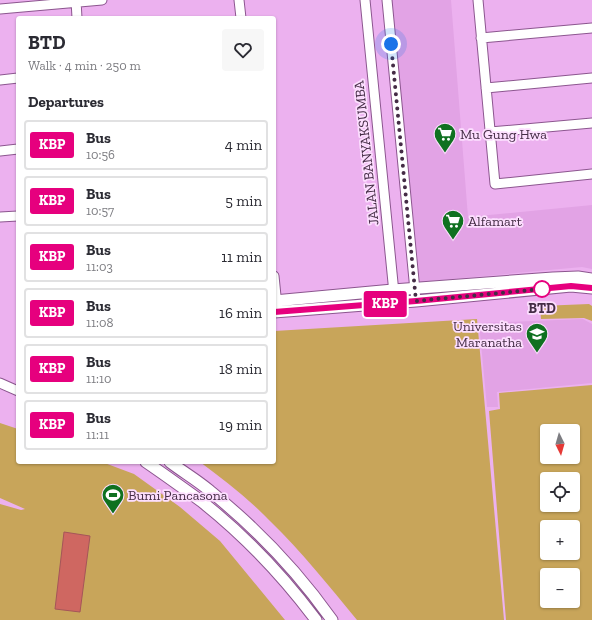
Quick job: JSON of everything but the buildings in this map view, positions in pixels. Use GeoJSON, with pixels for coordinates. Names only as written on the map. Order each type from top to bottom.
{"type":"FeatureCollection","features":[{"type":"Feature","properties":{"kind":"street"},"geometry":{"type":"LineString","coordinates":[[0,10],[76,1],[102,0]]}},
{"type":"Feature","properties":{"kind":"street"},"geometry":{"type":"LineString","coordinates":[[239,0],[241,16]]}},
{"type":"Feature","properties":{"kind":"street","name":"JALAN BANYAKSUMBA"},"geometry":{"type":"LineString","coordinates":[[365,0],[394,303]]}},
{"type":"Feature","properties":{"kind":"street"},"geometry":{"type":"LineString","coordinates":[[387,0],[416,301]]}},
{"type":"Feature","properties":{"kind":"street"},"geometry":{"type":"LineString","coordinates":[[478,0],[495,184],[592,174]]}},
{"type":"Feature","properties":{"kind":"street"},"geometry":{"type":"LineString","coordinates":[[76,1],[77,16]]}},
{"type":"Feature","properties":{"kind":"street"},"geometry":{"type":"LineString","coordinates":[[481,38],[592,28]]}},
{"type":"Feature","properties":{"kind":"street"},"geometry":{"type":"LineString","coordinates":[[0,80],[16,78]]}},
{"type":"Feature","properties":{"kind":"street"},"geometry":{"type":"LineString","coordinates":[[486,88],[592,78]]}},
{"type":"Feature","properties":{"kind":"street"},"geometry":{"type":"LineString","coordinates":[[490,132],[592,123]]}},
{"type":"Feature","properties":{"kind":"street"},"geometry":{"type":"LineString","coordinates":[[0,151],[16,149]]}},
{"type":"Feature","properties":{"kind":"street"},"geometry":{"type":"LineString","coordinates":[[0,217],[16,216]]}},
{"type":"Feature","properties":{"kind":"street"},"geometry":{"type":"LineString","coordinates":[[276,300],[415,288],[578,277],[592,279]]}},
{"type":"Feature","properties":{"kind":"street"},"geometry":{"type":"LineString","coordinates":[[276,312],[394,303],[571,286],[592,288]]}},
{"type":"Feature","properties":{"kind":"street"},"geometry":{"type":"LineString","coordinates":[[0,383],[16,390]]}},
{"type":"Feature","properties":{"kind":"street"},"geometry":{"type":"LineString","coordinates":[[149,464],[202,502],[241,535],[302,601],[316,620]]}},
{"type":"Feature","properties":{"kind":"street"},"geometry":{"type":"LineString","coordinates":[[173,464],[209,490],[250,526],[312,592],[332,620]]}},
{"type":"Feature","properties":{"kind":"shaded area"},"geometry":{"type":"Polygon","coordinates":[[[391,0],[451,0],[468,217],[592,205],[592,269],[582,267],[420,282],[391,0]]]}},
{"type":"Feature","properties":{"kind":"shaded area"},"geometry":{"type":"Polygon","coordinates":[[[589,304],[592,306],[592,321],[584,318],[541,319],[540,306],[589,304]]]}},
{"type":"Feature","properties":{"kind":"shaded area"},"geometry":{"type":"Polygon","coordinates":[[[477,319],[504,620],[357,620],[315,569],[282,533],[245,497],[203,464],[276,464],[276,331],[477,319]]]}},
{"type":"Feature","properties":{"kind":"shaded area","name":"Universitas Maranatha"},"geometry":{"type":"Polygon","coordinates":[[[583,319],[592,324],[592,383],[497,392],[498,407],[487,407],[479,323],[583,319]]]}},
{"type":"Feature","properties":{"kind":"shaded area"},"geometry":{"type":"Polygon","coordinates":[[[592,385],[592,620],[506,620],[489,411],[500,409],[499,393],[592,385]]]}},
{"type":"Feature","properties":{"kind":"shaded area","name":"Bumi Pancasona"},"geometry":{"type":"Polygon","coordinates":[[[0,423],[16,428],[16,464],[107,464],[134,474],[180,507],[220,541],[285,620],[0,620],[0,504],[21,510],[25,509],[0,498],[0,423]]]}},
{"type":"Feature","properties":{"kind":"shaded area"},"geometry":{"type":"Polygon","coordinates":[[[64,532],[90,536],[80,612],[55,609],[64,532]]]}},
{"type":"Feature","properties":{"kind":"bus line","name":"KBP"},"geometry":{"type":"LineString","coordinates":[[276,312],[416,301],[571,286],[592,288]]}},
{"type":"Feature","properties":{"kind":"place","name":"Mu Gung Hwa"},"geometry":{"type":"Point","coordinates":[445,154]}},
{"type":"Feature","properties":{"kind":"place","name":"Alfamart"},"geometry":{"type":"Point","coordinates":[453,240]}},
{"type":"Feature","properties":{"kind":"place","name":"BTD"},"geometry":{"type":"Point","coordinates":[542,289]}},
{"type":"Feature","properties":{"kind":"place","name":"Universitas Maranatha"},"geometry":{"type":"Point","coordinates":[537,354]}},
{"type":"Feature","properties":{"kind":"place","name":"Bumi Pancasona"},"geometry":{"type":"Point","coordinates":[113,514]}},
{"type":"Feature","properties":{"kind":"route"},"geometry":{"type":"LineString","coordinates":[[391,44],[416,301],[542,289]]}}]}
